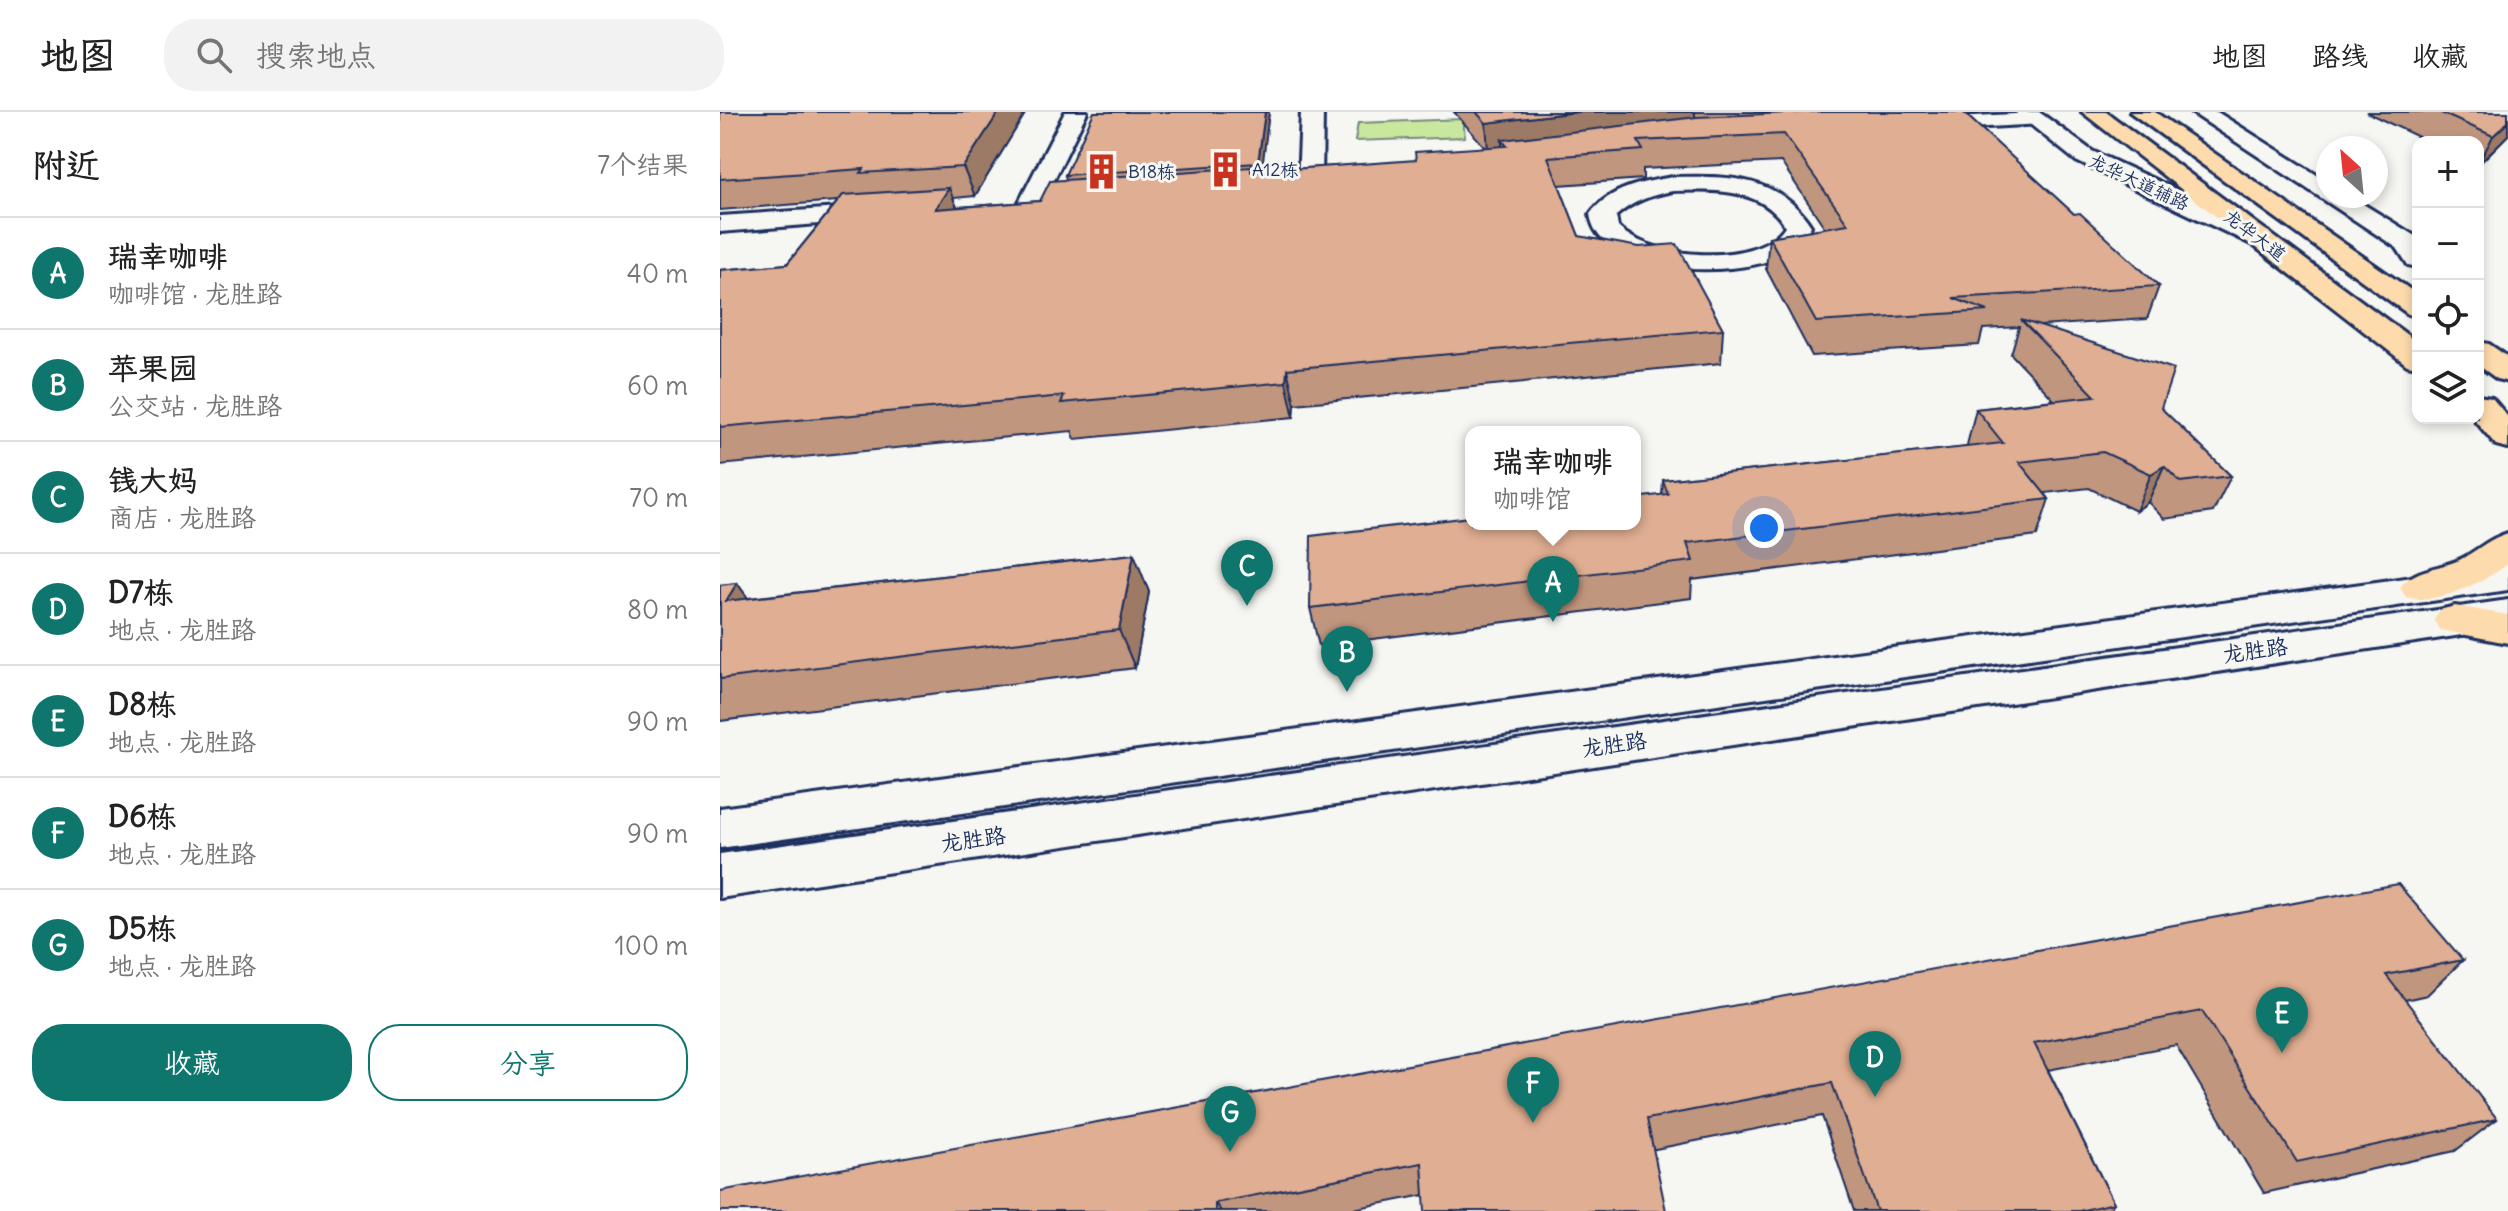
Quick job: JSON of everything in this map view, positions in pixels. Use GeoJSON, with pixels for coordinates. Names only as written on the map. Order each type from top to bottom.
{"type":"FeatureCollection","features":[{"type":"Feature","properties":{"kind":"main road"},"geometry":{"type":"LineString","coordinates":[[1031,202],[1076,112]]}},
{"type":"Feature","properties":{"kind":"main road"},"geometry":{"type":"LineString","coordinates":[[1279,185],[1318,182],[1312,112]]}},
{"type":"Feature","properties":{"kind":"main road","name":"龙华大道"},"geometry":{"type":"LineString","coordinates":[[2093,112],[2412,353]]}},
{"type":"Feature","properties":{"kind":"main road","name":"龙华大道"},"geometry":{"type":"LineString","coordinates":[[2141,112],[2412,304]]}},
{"type":"Feature","properties":{"kind":"main road"},"geometry":{"type":"LineString","coordinates":[[2202,112],[2316,185]]}},
{"type":"Feature","properties":{"kind":"main road"},"geometry":{"type":"LineString","coordinates":[[1896,126],[2031,116]]}},
{"type":"Feature","properties":{"kind":"main road","name":"龙华大道辅路"},"geometry":{"type":"LineString","coordinates":[[2031,116],[2084,156],[2260,238]]}},
{"type":"Feature","properties":{"kind":"main road"},"geometry":{"type":"LineString","coordinates":[[1668,173],[1772,198],[1791,211],[1798,226],[1788,241],[1764,253],[1729,260],[1689,261],[1650,255],[1621,244],[1605,229],[1603,214],[1616,200],[1641,190],[1668,173]]}},
{"type":"Feature","properties":{"kind":"main road"},"geometry":{"type":"LineString","coordinates":[[1000,205],[1062,200]]}},
{"type":"Feature","properties":{"kind":"main road"},"geometry":{"type":"LineString","coordinates":[[2352,208],[2406,242],[2412,250]]}},
{"type":"Feature","properties":{"kind":"main road"},"geometry":{"type":"LineString","coordinates":[[720,224],[907,211]]}},
{"type":"Feature","properties":{"kind":"main road"},"geometry":{"type":"LineString","coordinates":[[2484,408],[2508,426]]}},
{"type":"Feature","properties":{"kind":"main road"},"geometry":{"type":"LineString","coordinates":[[2484,410],[2508,438]]}},
{"type":"Feature","properties":{"kind":"main road"},"geometry":{"type":"LineString","coordinates":[[2420,588],[2476,568],[2508,545]]}},
{"type":"Feature","properties":{"kind":"main road","name":"龙胜路"},"geometry":{"type":"LineString","coordinates":[[720,828],[2508,577]]}},
{"type":"Feature","properties":{"kind":"main road","name":"龙胜路"},"geometry":{"type":"LineString","coordinates":[[720,876],[2508,614]]}},
{"type":"Feature","properties":{"kind":"main road"},"geometry":{"type":"LineString","coordinates":[[2455,620],[2508,629]]}},
{"type":"Feature","properties":{"kind":"green space"},"geometry":{"type":"Polygon","coordinates":[[[1463,119],[1465,137],[1355,141],[1358,123],[1463,119]]]}},
{"type":"Feature","properties":{"kind":"building"},"geometry":{"type":"Polygon","coordinates":[[[720,112],[999,112],[963,167],[861,173],[864,169],[720,179],[720,112]]]}},
{"type":"Feature","properties":{"kind":"building"},"geometry":{"type":"Polygon","coordinates":[[[1094,112],[1265,112],[1258,163],[1065,175],[1094,112]]]}},
{"type":"Feature","properties":{"kind":"building"},"geometry":{"type":"Polygon","coordinates":[[[1476,112],[1577,112],[1486,123],[1476,112]]]}},
{"type":"Feature","properties":{"kind":"building"},"geometry":{"type":"Polygon","coordinates":[[[1809,112],[1963,112],[2074,214],[2080,213],[2159,286],[1953,298],[1988,311],[1816,322],[1769,237],[1848,224],[1784,134],[1638,141],[1643,150],[1548,157],[1579,236],[1639,247],[1677,244],[1723,329],[1287,369],[1286,382],[1061,403],[1064,396],[720,427],[720,270],[787,264],[843,195],[949,188],[935,209],[1040,201],[1050,181],[1251,167],[1251,172],[1416,160],[1415,152],[1507,146],[1502,140],[1697,117],[1809,112]]]}},
{"type":"Feature","properties":{"kind":"building"},"geometry":{"type":"Polygon","coordinates":[[[2439,112],[2508,112],[2508,122],[2493,136],[2439,112]]]}},
{"type":"Feature","properties":{"kind":"building"},"geometry":{"type":"Polygon","coordinates":[[[2021,320],[2174,369],[2161,408],[2231,476],[2180,482],[2164,466],[2151,474],[2103,452],[2019,462],[2049,499],[1687,543],[1693,561],[1310,608],[1311,536],[1465,518],[1465,530],[1641,530],[1641,497],[1668,494],[1663,480],[2003,443],[1976,409],[2095,396],[2021,320]]]}},
{"type":"Feature","properties":{"kind":"building"},"geometry":{"type":"Polygon","coordinates":[[[1134,554],[1119,630],[720,679],[720,585],[737,583],[726,601],[1134,554]]]}},
{"type":"Feature","properties":{"kind":"building"},"geometry":{"type":"Polygon","coordinates":[[[2398,884],[2463,960],[2386,975],[2497,1119],[2297,1162],[2202,1011],[2034,1043],[2114,1203],[2079,1211],[1877,1211],[1832,1083],[1647,1119],[1666,1211],[1425,1211],[1422,1163],[1215,1203],[1215,1211],[720,1211],[720,1191],[2398,884]]]}},
{"type":"Feature","properties":{"kind":"place","name":"A12栋"},"geometry":{"type":"Point","coordinates":[1226,169]}},
{"type":"Feature","properties":{"kind":"place","name":"B18栋"},"geometry":{"type":"Point","coordinates":[1102,171]}},
{"type":"Feature","properties":{"kind":"place","name":"钱大妈"},"geometry":{"type":"Point","coordinates":[1247,606]}},
{"type":"Feature","properties":{"kind":"place","name":"瑞幸咖啡"},"geometry":{"type":"Point","coordinates":[1553,622]}},
{"type":"Feature","properties":{"kind":"place","name":"苹果园"},"geometry":{"type":"Point","coordinates":[1347,692]}},
{"type":"Feature","properties":{"kind":"place","name":"D8栋"},"geometry":{"type":"Point","coordinates":[2282,1053]}},
{"type":"Feature","properties":{"kind":"place","name":"D7栋"},"geometry":{"type":"Point","coordinates":[1875,1097]}},
{"type":"Feature","properties":{"kind":"place","name":"D6栋"},"geometry":{"type":"Point","coordinates":[1533,1123]}},
{"type":"Feature","properties":{"kind":"place","name":"D5栋"},"geometry":{"type":"Point","coordinates":[1230,1152]}}]}
